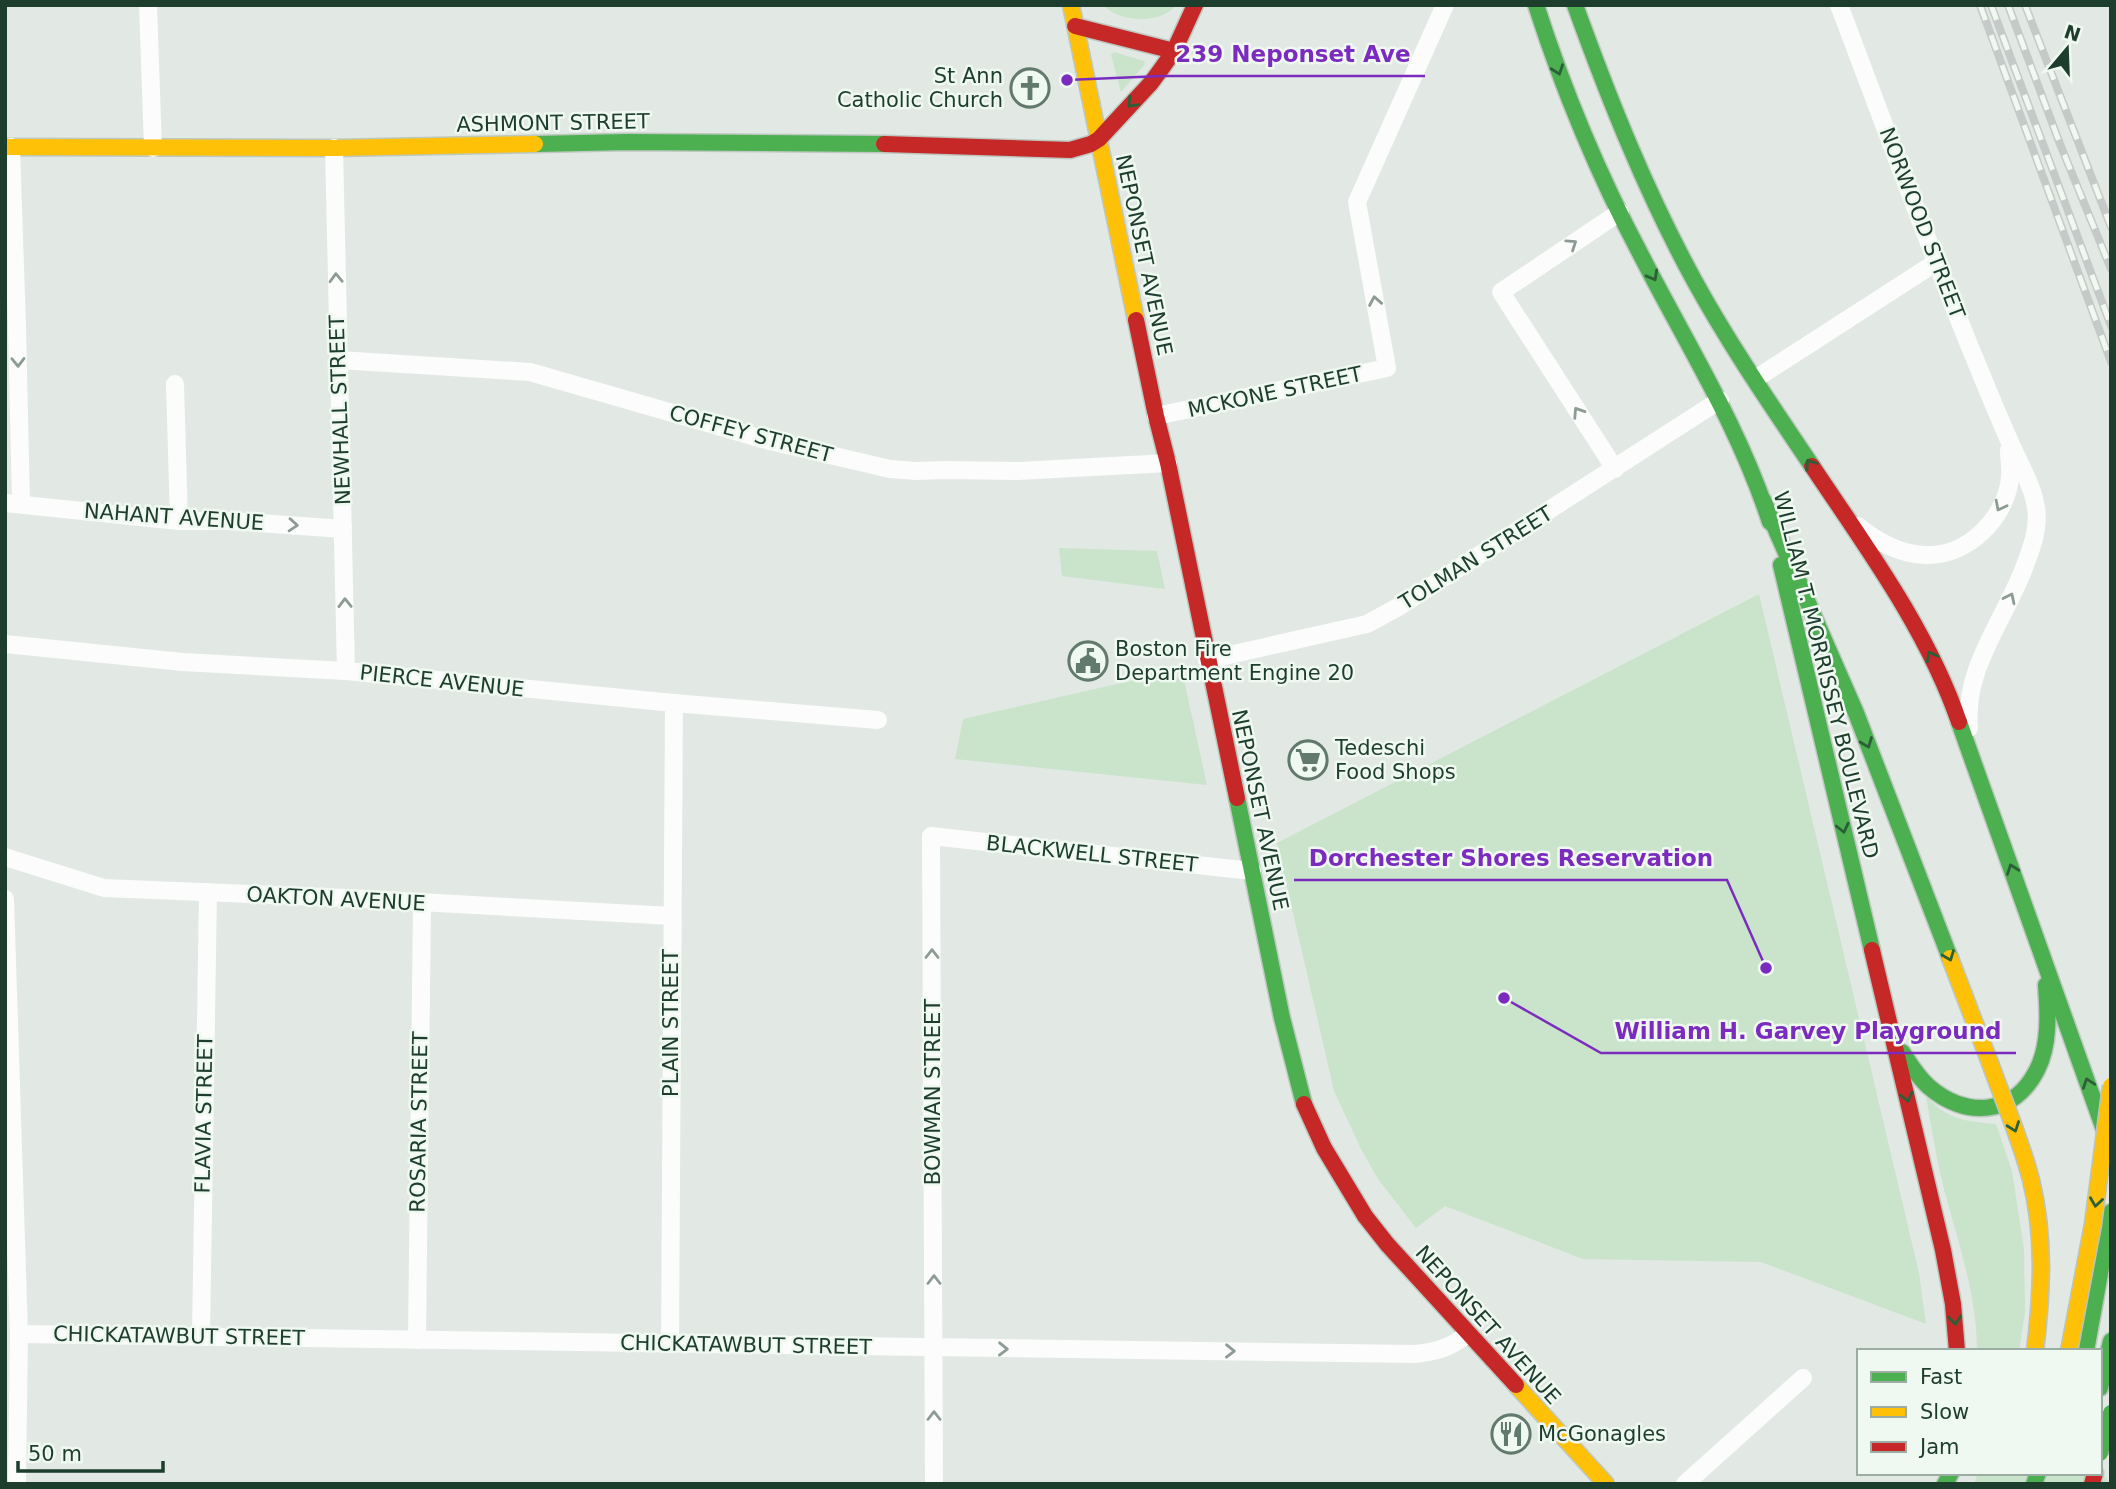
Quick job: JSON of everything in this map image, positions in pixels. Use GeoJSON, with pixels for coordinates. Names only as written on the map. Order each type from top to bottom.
{"type":"FeatureCollection","features":[{"type":"Feature","properties":{"kind":"main road","name":"NEPONSET AVENUE"},"geometry":{"type":"LineString","coordinates":[[1071,5],[1301,1099],[1324,1148],[1365,1216],[1410,1271],[1606,1484]]}},
{"type":"Feature","properties":{"kind":"main road"},"geometry":{"type":"LineString","coordinates":[[1099,139],[1151,83],[1174,51],[1195,5]]}},
{"type":"Feature","properties":{"kind":"main road","name":"WILLIAM T. MORRISSEY BOULEVARD"},"geometry":{"type":"LineString","coordinates":[[1536,5],[1559,75],[1585,140],[1648,269],[1737,433],[1763,500],[1782,568],[1947,1268],[1957,1349]]}},
{"type":"Feature","properties":{"kind":"main road","name":"WILLIAM T. MORRISSEY BOULEVARD"},"geometry":{"type":"LineString","coordinates":[[1575,5],[1608,97],[1650,196],[1699,290],[1901,600],[1935,663],[1950,695],[2111,1147]]}},
{"type":"Feature","properties":{"kind":"main road"},"geometry":{"type":"LineString","coordinates":[[1075,26],[1174,51]]}},
{"type":"Feature","properties":{"kind":"main road","name":"ASHMONT STREET"},"geometry":{"type":"LineString","coordinates":[[8,147],[334,148],[642,142],[834,143],[1070,150],[1099,139]]}},
{"type":"Feature","properties":{"kind":"main road"},"geometry":{"type":"LineString","coordinates":[[1763,500],[1867,741],[1990,1063],[2031,1180],[2038,1214],[2042,1274],[2035,1349]]}},
{"type":"Feature","properties":{"kind":"main road"},"geometry":{"type":"LineString","coordinates":[[1889,1024],[1904,1056],[1917,1076],[1933,1092],[1951,1103],[1971,1109],[1993,1108],[2011,1100],[2026,1087],[2037,1071],[2044,1049],[2047,1003],[2045,959]]}},
{"type":"Feature","properties":{"kind":"main road"},"geometry":{"type":"LineString","coordinates":[[2069,1349],[2091,1235],[2111,1086]]}},
{"type":"Feature","properties":{"kind":"main road"},"geometry":{"type":"LineString","coordinates":[[2086,1349],[2111,1213]]}},
{"type":"Feature","properties":{"kind":"main road"},"geometry":{"type":"LineString","coordinates":[[2102,1379],[2111,1341]]}},
{"type":"Feature","properties":{"kind":"main road"},"geometry":{"type":"LineString","coordinates":[[2102,1446],[2111,1413]]}},
{"type":"Feature","properties":{"kind":"street"},"geometry":{"type":"LineString","coordinates":[[148,5],[153,148]]}},
{"type":"Feature","properties":{"kind":"street","name":"MCKONE STREET"},"geometry":{"type":"LineString","coordinates":[[1156,416],[1387,368],[1357,202],[1445,5]]}},
{"type":"Feature","properties":{"kind":"street","name":"NORWOOD STREET"},"geometry":{"type":"LineString","coordinates":[[1839,5],[1935,263],[2031,490],[2036,508],[2037,526],[2024,570],[1970,687],[1967,710],[1971,756]]}},
{"type":"Feature","properties":{"kind":"street"},"geometry":{"type":"LineString","coordinates":[[8,147],[17,324],[13,504]]}},
{"type":"Feature","properties":{"kind":"street","name":"NEWHALL STREET"},"geometry":{"type":"LineString","coordinates":[[334,148],[346,671]]}},
{"type":"Feature","properties":{"kind":"street"},"geometry":{"type":"LineString","coordinates":[[1615,469],[1501,292],[1620,212]]}},
{"type":"Feature","properties":{"kind":"street"},"geometry":{"type":"LineString","coordinates":[[1755,379],[1935,263]]}},
{"type":"Feature","properties":{"kind":"street","name":"COFFEY STREET"},"geometry":{"type":"LineString","coordinates":[[339,360],[530,372],[770,441],[890,469],[1018,471],[1168,463]]}},
{"type":"Feature","properties":{"kind":"street"},"geometry":{"type":"LineString","coordinates":[[175,384],[179,521]]}},
{"type":"Feature","properties":{"kind":"street","name":"TOLMAN STREET"},"geometry":{"type":"LineString","coordinates":[[1208,660],[1367,624],[1400,606],[1720,400]]}},
{"type":"Feature","properties":{"kind":"street","name":"NORWOOD STREET"},"geometry":{"type":"LineString","coordinates":[[1843,513],[1875,539],[1908,553],[1942,554],[1958,548],[1974,539],[1989,525],[2006,495],[2010,477],[2008,439]]}},
{"type":"Feature","properties":{"kind":"street","name":"NAHANT AVENUE"},"geometry":{"type":"LineString","coordinates":[[13,504],[179,521],[231,521],[343,529]]}},
{"type":"Feature","properties":{"kind":"street","name":"PIERCE AVENUE"},"geometry":{"type":"LineString","coordinates":[[5,644],[183,662],[346,671],[878,720]]}},
{"type":"Feature","properties":{"kind":"street","name":"PLAIN STREET"},"geometry":{"type":"LineString","coordinates":[[670,1344],[674,703]]}},
{"type":"Feature","properties":{"kind":"street","name":"BLACKWELL STREET"},"geometry":{"type":"LineString","coordinates":[[932,836],[1252,871]]}},
{"type":"Feature","properties":{"kind":"street","name":"BOWMAN STREET"},"geometry":{"type":"LineString","coordinates":[[932,836],[934,1484]]}},
{"type":"Feature","properties":{"kind":"street","name":"OAKTON AVENUE"},"geometry":{"type":"LineString","coordinates":[[5,857],[104,888],[672,916]]}},
{"type":"Feature","properties":{"kind":"street","name":"FLAVIA STREET"},"geometry":{"type":"LineString","coordinates":[[201,1337],[208,892]]}},
{"type":"Feature","properties":{"kind":"street"},"geometry":{"type":"LineString","coordinates":[[5,899],[19,1334],[17,1484]]}},
{"type":"Feature","properties":{"kind":"street","name":"ROSARIA STREET"},"geometry":{"type":"LineString","coordinates":[[417,1340],[422,903]]}},
{"type":"Feature","properties":{"kind":"street","name":"CHICKATAWBUT STREET"},"geometry":{"type":"LineString","coordinates":[[19,1334],[1414,1354],[1446,1348],[1468,1334]]}},
{"type":"Feature","properties":{"kind":"street"},"geometry":{"type":"LineString","coordinates":[[1685,1484],[1803,1378]]}},
{"type":"Feature","properties":{"kind":"green space"},"geometry":{"type":"Polygon","coordinates":[[[1104,5],[1176,5],[1161,16],[1140,19],[1119,15],[1104,5]]]}},
{"type":"Feature","properties":{"kind":"green space"},"geometry":{"type":"Polygon","coordinates":[[[1114,52],[1144,61],[1145,64],[1121,92],[1111,55],[1114,52]]]}},
{"type":"Feature","properties":{"kind":"green space"},"geometry":{"type":"Polygon","coordinates":[[[1059,548],[1157,551],[1165,589],[1062,576],[1059,548]]]}},
{"type":"Feature","properties":{"kind":"green space"},"geometry":{"type":"Polygon","coordinates":[[[1759,594],[1919,1273],[1926,1324],[1761,1262],[1583,1259],[1445,1206],[1416,1228],[1378,1179],[1334,1091],[1277,843],[1759,594]]]}},
{"type":"Feature","properties":{"kind":"green space"},"geometry":{"type":"Polygon","coordinates":[[[1165,673],[1184,680],[1207,785],[955,759],[963,719],[1165,673]]]}},
{"type":"Feature","properties":{"kind":"green space"},"geometry":{"type":"Polygon","coordinates":[[[1926,1096],[1949,1115],[1996,1124],[2012,1171],[2024,1249],[2025,1312],[2019,1349],[1977,1349],[1971,1292],[1940,1172],[1926,1096]]]}},
{"type":"Feature","properties":{"kind":"green space"},"geometry":{"type":"Polygon","coordinates":[[[2102,1473],[2111,1484],[1974,1484],[1977,1475],[2102,1473]]]}},
{"type":"Feature","properties":{"kind":"railway"},"geometry":{"type":"LineString","coordinates":[[1980,5],[2111,362]]}},
{"type":"Feature","properties":{"kind":"railway"},"geometry":{"type":"LineString","coordinates":[[1991,5],[2111,326]]}},
{"type":"Feature","properties":{"kind":"railway"},"geometry":{"type":"LineString","coordinates":[[2008,5],[2111,269]]}},
{"type":"Feature","properties":{"kind":"railway"},"geometry":{"type":"LineString","coordinates":[[2025,5],[2111,227]]}},
{"type":"Feature","properties":{"kind":"traffic: fast"},"geometry":{"type":"LineString","coordinates":[[1536,5],[1570,101],[1596,163],[1625,225],[1727,418],[1770,522]]}},
{"type":"Feature","properties":{"kind":"traffic: fast"},"geometry":{"type":"LineString","coordinates":[[1575,5],[1629,145],[1676,247],[1721,327],[1812,466]]}},
{"type":"Feature","properties":{"kind":"traffic: fast"},"geometry":{"type":"LineString","coordinates":[[535,144],[884,144]]}},
{"type":"Feature","properties":{"kind":"traffic: fast"},"geometry":{"type":"LineString","coordinates":[[1763,500],[1856,713],[1950,958]]}},
{"type":"Feature","properties":{"kind":"traffic: fast"},"geometry":{"type":"LineString","coordinates":[[1781,565],[1872,950]]}},
{"type":"Feature","properties":{"kind":"traffic: fast"},"geometry":{"type":"LineString","coordinates":[[1959,722],[2106,1135]]}},
{"type":"Feature","properties":{"kind":"traffic: fast"},"geometry":{"type":"LineString","coordinates":[[1237,798],[1282,1018],[1304,1104]]}},
{"type":"Feature","properties":{"kind":"traffic: fast"},"geometry":{"type":"LineString","coordinates":[[1902,1052],[1920,1078],[1942,1097],[1973,1108],[2002,1104],[2015,1097],[2027,1085],[2041,1060],[2047,1028],[2046,985]]}},
{"type":"Feature","properties":{"kind":"traffic: fast"},"geometry":{"type":"LineString","coordinates":[[2086,1349],[2111,1212]]}},
{"type":"Feature","properties":{"kind":"traffic: fast"},"geometry":{"type":"LineString","coordinates":[[2102,1379],[2111,1341]]}},
{"type":"Feature","properties":{"kind":"traffic: fast"},"geometry":{"type":"LineString","coordinates":[[2102,1446],[2111,1413]]}},
{"type":"Feature","properties":{"kind":"traffic: fast"},"geometry":{"type":"LineString","coordinates":[[1945,1484],[1950,1475]]}},
{"type":"Feature","properties":{"kind":"traffic: fast"},"geometry":{"type":"LineString","coordinates":[[2034,1484],[2037,1475]]}},
{"type":"Feature","properties":{"kind":"traffic: slow"},"geometry":{"type":"LineString","coordinates":[[1071,5],[1136,320]]}},
{"type":"Feature","properties":{"kind":"traffic: slow"},"geometry":{"type":"LineString","coordinates":[[5,147],[334,148],[535,144]]}},
{"type":"Feature","properties":{"kind":"traffic: slow"},"geometry":{"type":"LineString","coordinates":[[1950,958],[1990,1063]]}},
{"type":"Feature","properties":{"kind":"traffic: slow"},"geometry":{"type":"LineString","coordinates":[[1990,1063],[2022,1150],[2039,1222],[2041,1265],[2035,1349]]}},
{"type":"Feature","properties":{"kind":"traffic: slow"},"geometry":{"type":"LineString","coordinates":[[2069,1349],[2093,1224],[2111,1086]]}},
{"type":"Feature","properties":{"kind":"traffic: slow"},"geometry":{"type":"LineString","coordinates":[[1516,1385],[1606,1484]]}},
{"type":"Feature","properties":{"kind":"traffic: jam"},"geometry":{"type":"LineString","coordinates":[[884,144],[1070,150],[1091,144],[1099,139],[1151,83],[1174,51],[1195,5]]}},
{"type":"Feature","properties":{"kind":"traffic: jam"},"geometry":{"type":"LineString","coordinates":[[1075,26],[1174,51]]}},
{"type":"Feature","properties":{"kind":"traffic: jam"},"geometry":{"type":"LineString","coordinates":[[1136,320],[1237,798]]}},
{"type":"Feature","properties":{"kind":"traffic: jam"},"geometry":{"type":"LineString","coordinates":[[1812,466],[1913,621],[1946,688],[1959,722]]}},
{"type":"Feature","properties":{"kind":"traffic: jam"},"geometry":{"type":"LineString","coordinates":[[1872,950],[1943,1250],[1953,1304],[1957,1349]]}},
{"type":"Feature","properties":{"kind":"traffic: jam"},"geometry":{"type":"LineString","coordinates":[[1304,1104],[1324,1148],[1365,1216],[1387,1244],[1516,1385]]}},
{"type":"Feature","properties":{"kind":"traffic: jam"},"geometry":{"type":"LineString","coordinates":[[2092,1484],[2094,1475]]}},
{"type":"Feature","properties":{"kind":"place","name":"239 Neponset Ave"},"geometry":{"type":"Point","coordinates":[1067,80]}},
{"type":"Feature","properties":{"kind":"place","name":"St Ann Catholic Church"},"geometry":{"type":"Point","coordinates":[1030,88]}},
{"type":"Feature","properties":{"kind":"place","name":"Boston Fire Department Engine 20"},"geometry":{"type":"Point","coordinates":[1088,661]}},
{"type":"Feature","properties":{"kind":"place","name":"Tedeschi Food Shops"},"geometry":{"type":"Point","coordinates":[1308,760]}},
{"type":"Feature","properties":{"kind":"place","name":"Dorchester Shores Reservation"},"geometry":{"type":"Point","coordinates":[1766,968]}},
{"type":"Feature","properties":{"kind":"place","name":"William H. Garvey Playground"},"geometry":{"type":"Point","coordinates":[1504,998]}},
{"type":"Feature","properties":{"kind":"place","name":"McGonagles"},"geometry":{"type":"Point","coordinates":[1511,1434]}}]}
